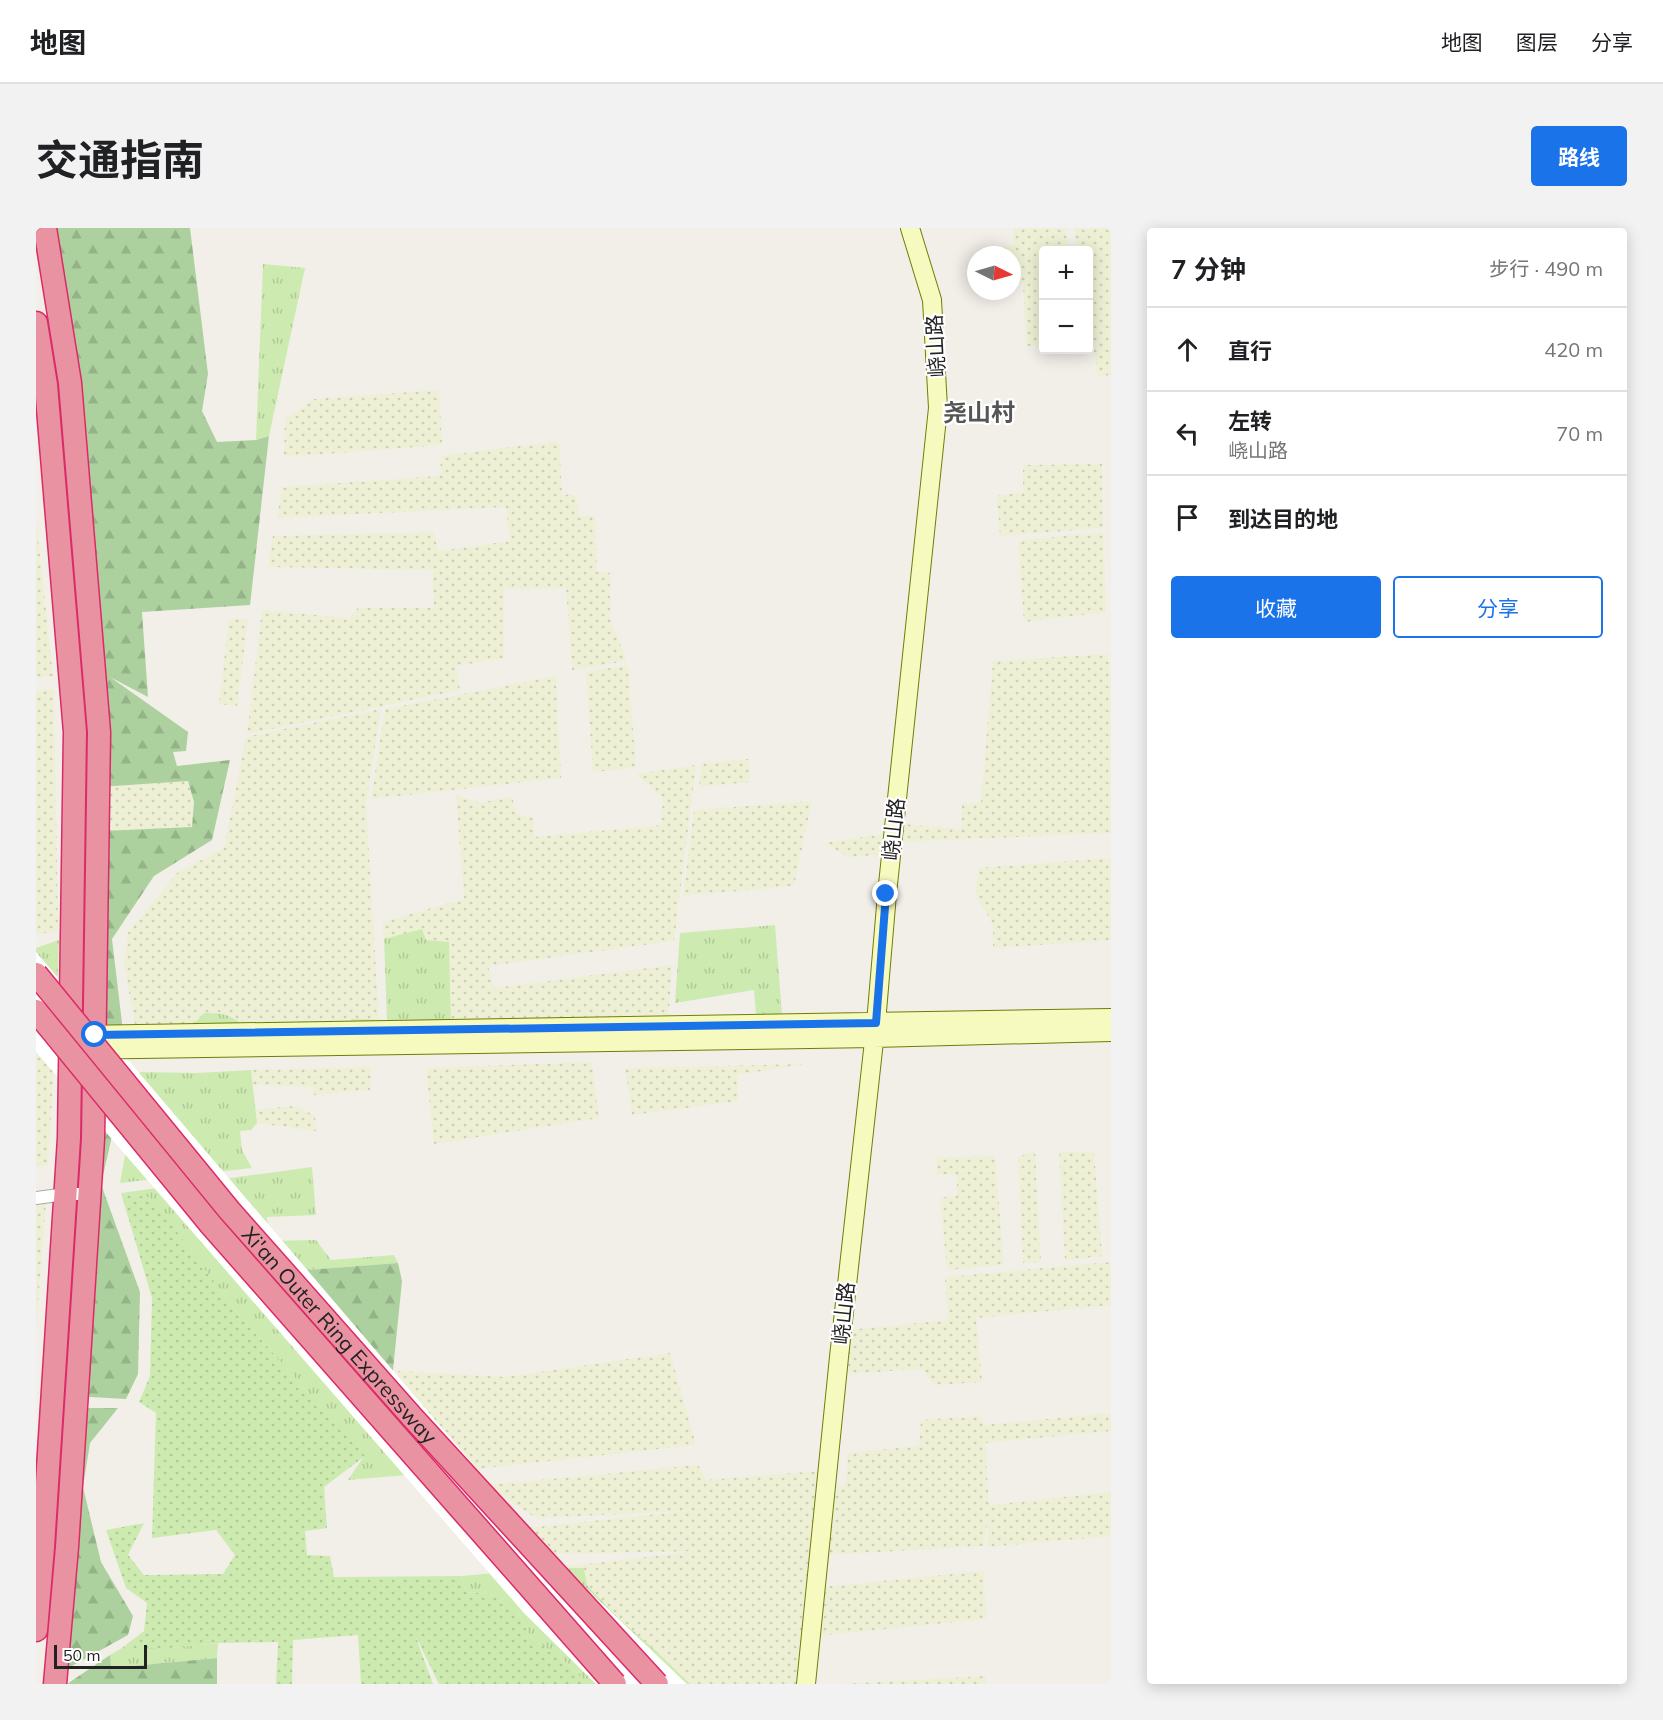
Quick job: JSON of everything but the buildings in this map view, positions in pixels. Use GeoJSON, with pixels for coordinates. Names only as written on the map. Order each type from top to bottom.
{"type":"FeatureCollection","features":[{"type":"Feature","properties":{"kind":"highway"},"geometry":{"type":"LineString","coordinates":[[45,228],[70,383],[99,732],[93,1139],[56,1684]]}},
{"type":"Feature","properties":{"kind":"highway"},"geometry":{"type":"LineString","coordinates":[[36,323],[46,385],[75,732],[69,1138],[39,1547],[36,1630]]}},
{"type":"Feature","properties":{"kind":"highway","name":"Xi'an Outer Ring Expressway"},"geometry":{"type":"LineString","coordinates":[[36,974],[229,1210],[413,1418],[657,1684]]}},
{"type":"Feature","properties":{"kind":"highway","name":"Xi'an Outer Ring Expressway"},"geometry":{"type":"LineString","coordinates":[[36,1011],[211,1225],[615,1684]]}},
{"type":"Feature","properties":{"kind":"street","name":"峣山路"},"geometry":{"type":"LineString","coordinates":[[806,1684],[838,1357],[875,1030],[886,894],[938,408],[932,300],[910,228]]}},
{"type":"Feature","properties":{"kind":"street"},"geometry":{"type":"LineString","coordinates":[[875,1030],[1111,1018]]}},
{"type":"Feature","properties":{"kind":"street"},"geometry":{"type":"LineString","coordinates":[[71,1043],[875,1030],[1111,1032]]}},
{"type":"Feature","properties":{"kind":"street"},"geometry":{"type":"LineString","coordinates":[[36,1198],[90,1194]]}},
{"type":"Feature","properties":{"kind":"street"},"geometry":{"type":"LineString","coordinates":[[39,1547],[67,1547]]}},
{"type":"Feature","properties":{"kind":"green space"},"geometry":{"type":"Polygon","coordinates":[[[37,228],[190,228],[208,374],[202,411],[217,442],[256,440],[269,436],[250,605],[142,612],[148,697],[110,677],[188,732],[186,751],[173,752],[177,766],[230,760],[212,840],[154,876],[112,939],[125,1048],[98,1014],[101,831],[192,827],[194,802],[188,781],[99,787],[67,385],[37,228]]]}},
{"type":"Feature","properties":{"kind":"green space"},"geometry":{"type":"Polygon","coordinates":[[[1014,228],[1065,228],[1068,246],[1039,246],[1039,345],[1027,346],[1023,284],[1021,284],[1021,246],[1013,246],[1014,228]]]}},
{"type":"Feature","properties":{"kind":"green space"},"geometry":{"type":"Polygon","coordinates":[[[1074,228],[1111,228],[1111,375],[1098,376],[1093,344],[1093,246],[1076,246],[1074,228]]]}},
{"type":"Feature","properties":{"kind":"green space"},"geometry":{"type":"Polygon","coordinates":[[[263,264],[305,268],[269,436],[256,440],[263,264]]]}},
{"type":"Feature","properties":{"kind":"green space"},"geometry":{"type":"Polygon","coordinates":[[[439,390],[442,445],[284,457],[285,419],[314,399],[439,390]]]}},
{"type":"Feature","properties":{"kind":"green space"},"geometry":{"type":"Polygon","coordinates":[[[559,441],[562,494],[576,496],[579,516],[595,516],[597,572],[610,573],[610,619],[627,661],[572,670],[566,588],[504,589],[504,658],[456,666],[460,690],[247,734],[262,610],[350,618],[358,608],[434,608],[432,570],[268,567],[273,536],[434,532],[438,551],[510,541],[506,507],[277,518],[282,487],[440,476],[441,456],[559,441]]]}},
{"type":"Feature","properties":{"kind":"green space"},"geometry":{"type":"Polygon","coordinates":[[[1102,464],[1103,528],[1000,536],[997,496],[1023,492],[1023,465],[1102,464]]]}},
{"type":"Feature","properties":{"kind":"green space"},"geometry":{"type":"Polygon","coordinates":[[[36,519],[53,676],[36,678],[36,519]]]}},
{"type":"Feature","properties":{"kind":"green space"},"geometry":{"type":"Polygon","coordinates":[[[1103,532],[1106,612],[1024,622],[1018,541],[1103,532]]]}},
{"type":"Feature","properties":{"kind":"green space"},"geometry":{"type":"Polygon","coordinates":[[[229,618],[248,619],[237,706],[219,704],[229,618]]]}},
{"type":"Feature","properties":{"kind":"green space"},"geometry":{"type":"Polygon","coordinates":[[[1108,654],[1111,679],[1111,833],[900,842],[902,824],[961,829],[962,804],[981,802],[993,661],[1108,654]]]}},
{"type":"Feature","properties":{"kind":"green space"},"geometry":{"type":"Polygon","coordinates":[[[628,665],[636,768],[593,772],[586,672],[628,665]]]}},
{"type":"Feature","properties":{"kind":"green space"},"geometry":{"type":"Polygon","coordinates":[[[556,676],[561,778],[371,799],[385,709],[556,676]]]}},
{"type":"Feature","properties":{"kind":"green space"},"geometry":{"type":"Polygon","coordinates":[[[54,689],[58,931],[36,934],[36,691],[54,689]]]}},
{"type":"Feature","properties":{"kind":"green space"},"geometry":{"type":"Polygon","coordinates":[[[381,709],[366,803],[379,1020],[352,1019],[348,1023],[193,1025],[139,1047],[124,965],[128,933],[177,873],[224,848],[246,737],[381,709]]]}},
{"type":"Feature","properties":{"kind":"green space"},"geometry":{"type":"Polygon","coordinates":[[[749,759],[750,782],[699,787],[702,763],[749,759]]]}},
{"type":"Feature","properties":{"kind":"green space"},"geometry":{"type":"Polygon","coordinates":[[[696,765],[674,941],[488,966],[494,988],[672,965],[670,1035],[440,1040],[426,940],[403,936],[384,939],[382,922],[464,899],[456,795],[480,803],[512,796],[516,813],[533,818],[535,837],[661,825],[663,798],[636,774],[696,765]]]}},
{"type":"Feature","properties":{"kind":"green space"},"geometry":{"type":"Polygon","coordinates":[[[188,781],[194,802],[192,827],[101,831],[99,787],[188,781]]]}},
{"type":"Feature","properties":{"kind":"green space"},"geometry":{"type":"Polygon","coordinates":[[[812,801],[794,886],[683,896],[694,810],[812,801]]]}},
{"type":"Feature","properties":{"kind":"green space"},"geometry":{"type":"Polygon","coordinates":[[[884,834],[879,855],[848,857],[824,843],[884,834]]]}},
{"type":"Feature","properties":{"kind":"green space"},"geometry":{"type":"Polygon","coordinates":[[[1111,858],[1111,940],[993,948],[993,924],[976,896],[978,868],[1111,858]]]}},
{"type":"Feature","properties":{"kind":"green space"},"geometry":{"type":"Polygon","coordinates":[[[775,925],[782,1015],[756,1015],[754,990],[675,1003],[680,933],[775,925]]]}},
{"type":"Feature","properties":{"kind":"green space"},"geometry":{"type":"Polygon","coordinates":[[[422,929],[426,940],[449,942],[451,1030],[348,1023],[352,1019],[387,1020],[384,939],[422,929]]]}},
{"type":"Feature","properties":{"kind":"green space"},"geometry":{"type":"Polygon","coordinates":[[[59,940],[55,1048],[36,1048],[36,948],[59,940]]]}},
{"type":"Feature","properties":{"kind":"green space"},"geometry":{"type":"Polygon","coordinates":[[[204,1013],[226,1015],[244,1026],[261,1026],[277,1022],[278,1041],[188,1047],[193,1025],[204,1013]]]}},
{"type":"Feature","properties":{"kind":"green space"},"geometry":{"type":"Polygon","coordinates":[[[36,1048],[55,1048],[48,1166],[36,1166],[36,1048]]]}},
{"type":"Feature","properties":{"kind":"green space"},"geometry":{"type":"Polygon","coordinates":[[[592,1062],[599,1118],[434,1144],[426,1068],[592,1062]]]}},
{"type":"Feature","properties":{"kind":"green space"},"geometry":{"type":"Polygon","coordinates":[[[803,1064],[738,1075],[738,1101],[632,1115],[625,1068],[803,1064]]]}},
{"type":"Feature","properties":{"kind":"green space"},"geometry":{"type":"Polygon","coordinates":[[[371,1067],[370,1090],[313,1095],[313,1087],[253,1085],[251,1070],[371,1067]]]}},
{"type":"Feature","properties":{"kind":"green space"},"geometry":{"type":"Polygon","coordinates":[[[251,1070],[257,1123],[251,1130],[240,1131],[242,1150],[252,1168],[120,1183],[140,1072],[197,1073],[251,1070]]]}},
{"type":"Feature","properties":{"kind":"green space"},"geometry":{"type":"Polygon","coordinates":[[[127,1071],[101,1184],[140,1292],[138,1374],[126,1399],[73,1396],[95,1101],[127,1071]]]}},
{"type":"Feature","properties":{"kind":"green space"},"geometry":{"type":"Polygon","coordinates":[[[296,1106],[315,1116],[316,1131],[257,1123],[256,1109],[296,1106]]]}},
{"type":"Feature","properties":{"kind":"green space"},"geometry":{"type":"Polygon","coordinates":[[[1035,1151],[1041,1262],[1023,1263],[1018,1157],[1035,1151]]]}},
{"type":"Feature","properties":{"kind":"green space"},"geometry":{"type":"Polygon","coordinates":[[[1094,1151],[1102,1256],[1065,1260],[1059,1152],[1094,1151]]]}},
{"type":"Feature","properties":{"kind":"green space"},"geometry":{"type":"Polygon","coordinates":[[[995,1156],[1004,1265],[947,1270],[940,1198],[957,1195],[957,1175],[936,1174],[937,1157],[995,1156]]]}},
{"type":"Feature","properties":{"kind":"green space"},"geometry":{"type":"Polygon","coordinates":[[[312,1167],[316,1215],[267,1217],[269,1241],[316,1240],[331,1260],[394,1255],[398,1263],[295,1271],[380,1370],[393,1370],[394,1394],[466,1470],[348,1480],[364,1456],[238,1314],[156,1205],[148,1197],[121,1193],[312,1167]]]}},
{"type":"Feature","properties":{"kind":"green space"},"geometry":{"type":"Polygon","coordinates":[[[121,1193],[148,1197],[157,1205],[238,1314],[365,1456],[324,1487],[327,1528],[305,1531],[307,1555],[330,1556],[334,1577],[461,1576],[466,1592],[490,1594],[518,1613],[531,1638],[567,1663],[587,1684],[439,1684],[415,1635],[433,1684],[361,1684],[358,1635],[293,1640],[292,1684],[276,1684],[278,1642],[218,1643],[169,1648],[122,1648],[144,1631],[147,1603],[126,1588],[106,1530],[144,1523],[128,1555],[144,1575],[223,1574],[235,1555],[216,1530],[152,1538],[156,1413],[139,1402],[150,1376],[152,1298],[121,1193]]]}},
{"type":"Feature","properties":{"kind":"green space"},"geometry":{"type":"Polygon","coordinates":[[[46,1201],[36,1328],[36,1202],[46,1201]]]}},
{"type":"Feature","properties":{"kind":"green space"},"geometry":{"type":"Polygon","coordinates":[[[1111,1262],[1111,1305],[976,1318],[982,1382],[934,1385],[922,1369],[843,1374],[848,1330],[948,1320],[945,1277],[1111,1262]]]}},
{"type":"Feature","properties":{"kind":"green space"},"geometry":{"type":"Polygon","coordinates":[[[398,1263],[402,1281],[393,1370],[380,1370],[294,1271],[398,1263]]]}},
{"type":"Feature","properties":{"kind":"green space"},"geometry":{"type":"Polygon","coordinates":[[[670,1353],[696,1445],[466,1470],[394,1394],[398,1371],[505,1377],[670,1353]]]}},
{"type":"Feature","properties":{"kind":"green space"},"geometry":{"type":"Polygon","coordinates":[[[72,1408],[118,1408],[90,1443],[83,1487],[101,1562],[133,1616],[128,1635],[52,1677],[72,1408]]]}},
{"type":"Feature","properties":{"kind":"green space"},"geometry":{"type":"Polygon","coordinates":[[[1111,1413],[1111,1431],[985,1443],[989,1505],[1111,1492],[1111,1536],[988,1547],[988,1516],[984,1546],[825,1555],[832,1487],[846,1485],[848,1453],[919,1446],[921,1420],[980,1416],[984,1425],[1111,1413]]]}},
{"type":"Feature","properties":{"kind":"green space"},"geometry":{"type":"Polygon","coordinates":[[[698,1465],[706,1480],[819,1471],[798,1684],[690,1684],[617,1617],[587,1584],[584,1568],[552,1568],[697,1551],[552,1554],[527,1528],[686,1511],[536,1518],[486,1485],[698,1465]]]}},
{"type":"Feature","properties":{"kind":"green space"},"geometry":{"type":"Polygon","coordinates":[[[552,1568],[584,1568],[587,1585],[617,1617],[690,1684],[587,1684],[567,1663],[531,1638],[518,1613],[490,1594],[466,1592],[461,1576],[552,1568]]]}},
{"type":"Feature","properties":{"kind":"green space"},"geometry":{"type":"Polygon","coordinates":[[[984,1571],[986,1619],[816,1636],[822,1587],[984,1571]]]}},
{"type":"Feature","properties":{"kind":"green space"},"geometry":{"type":"Polygon","coordinates":[[[218,1643],[217,1658],[110,1668],[110,1655],[122,1648],[169,1648],[218,1643]]]}},
{"type":"Feature","properties":{"kind":"green space"},"geometry":{"type":"Polygon","coordinates":[[[110,1655],[111,1668],[217,1658],[217,1684],[67,1684],[110,1655]]]}},
{"type":"Feature","properties":{"kind":"green space"},"geometry":{"type":"Polygon","coordinates":[[[986,1676],[986,1684],[841,1684],[986,1676]]]}},
{"type":"Feature","properties":{"kind":"pier"},"geometry":{"type":"Polygon","coordinates":[[[36,952],[547,1551],[687,1684],[596,1684],[524,1613],[36,1052],[36,952]]]}},
{"type":"Feature","properties":{"kind":"district","name":"尧山村"},"geometry":{"type":"Point","coordinates":[979,412]}},
{"type":"Feature","properties":{"kind":"route"},"geometry":{"type":"LineString","coordinates":[[95,1035],[876,1023],[886,894]]}}]}
